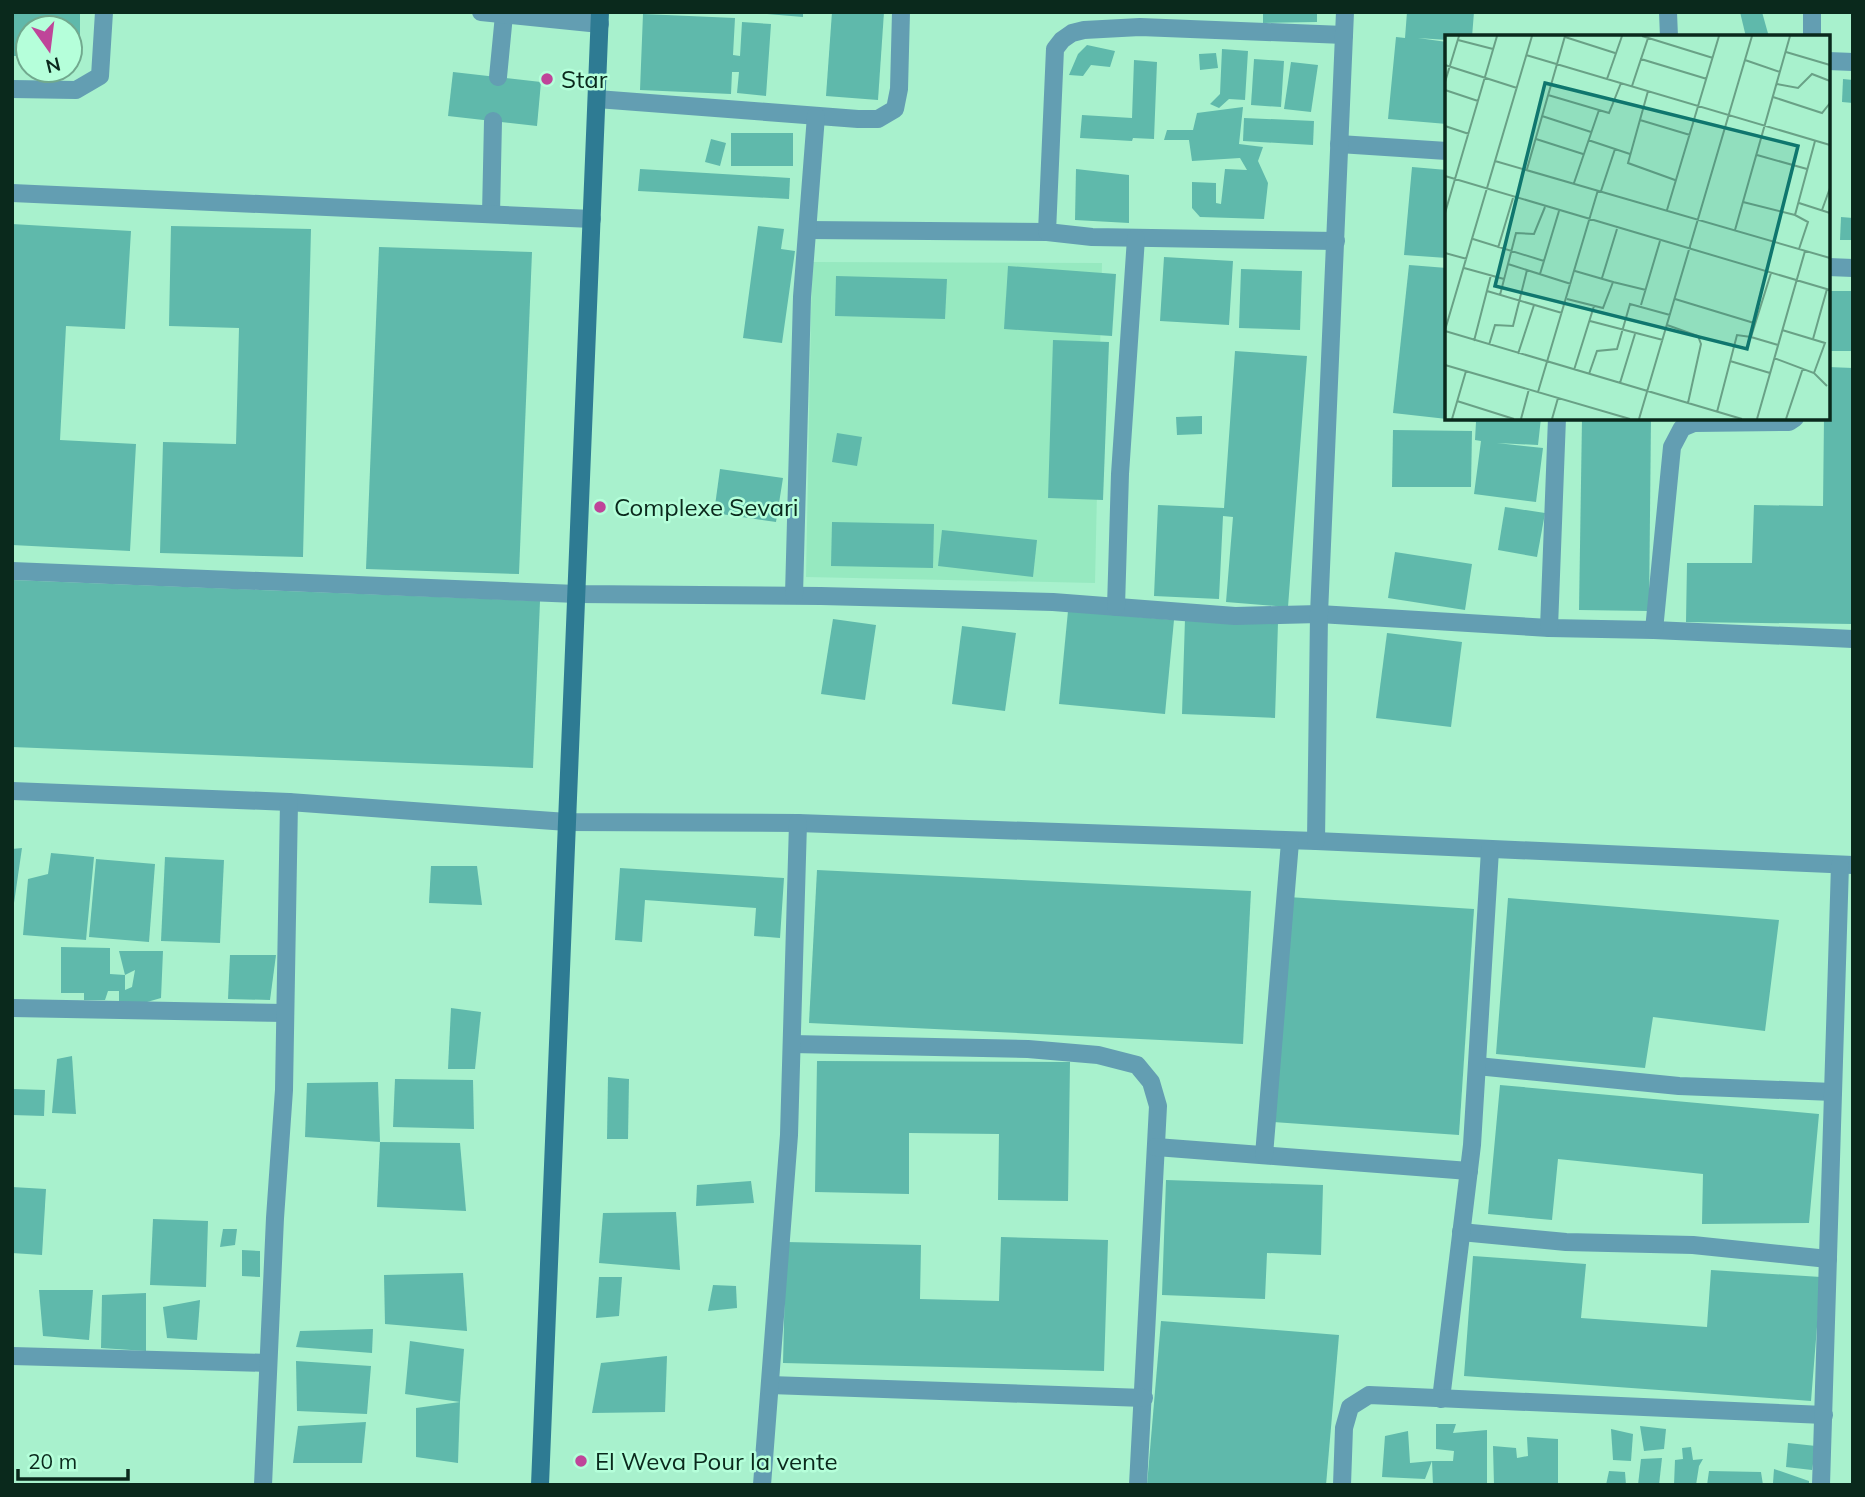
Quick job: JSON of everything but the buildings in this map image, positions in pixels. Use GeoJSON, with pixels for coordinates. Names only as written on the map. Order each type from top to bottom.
{"type":"FeatureCollection","features":[{"type":"Feature","properties":{"kind":"main road"},"geometry":{"type":"LineString","coordinates":[[540,1485],[600,18]]}},
{"type":"Feature","properties":{"kind":"street"},"geometry":{"type":"LineString","coordinates":[[12,89],[76,90],[100,76],[104,12]]}},
{"type":"Feature","properties":{"kind":"street"},"geometry":{"type":"LineString","coordinates":[[481,12],[600,18]]}},
{"type":"Feature","properties":{"kind":"street"},"geometry":{"type":"LineString","coordinates":[[597,99],[878,119],[895,109],[899,89],[901,12]]}},
{"type":"Feature","properties":{"kind":"street"},"geometry":{"type":"LineString","coordinates":[[1316,841],[1319,614],[1345,12]]}},
{"type":"Feature","properties":{"kind":"street"},"geometry":{"type":"LineString","coordinates":[[1668,12],[1669,35]]}},
{"type":"Feature","properties":{"kind":"street"},"geometry":{"type":"LineString","coordinates":[[1812,12],[1812,35]]}},
{"type":"Feature","properties":{"kind":"street"},"geometry":{"type":"LineString","coordinates":[[498,77],[504,15]]}},
{"type":"Feature","properties":{"kind":"street"},"geometry":{"type":"LineString","coordinates":[[1047,232],[1055,49],[1072,33],[1140,20],[1343,35]]}},
{"type":"Feature","properties":{"kind":"street"},"geometry":{"type":"LineString","coordinates":[[1830,61],[1853,62]]}},
{"type":"Feature","properties":{"kind":"street"},"geometry":{"type":"LineString","coordinates":[[794,595],[802,297],[817,116]]}},
{"type":"Feature","properties":{"kind":"street"},"geometry":{"type":"LineString","coordinates":[[491,214],[493,121]]}},
{"type":"Feature","properties":{"kind":"street"},"geometry":{"type":"LineString","coordinates":[[1339,144],[1445,151]]}},
{"type":"Feature","properties":{"kind":"street"},"geometry":{"type":"LineString","coordinates":[[12,193],[592,219]]}},
{"type":"Feature","properties":{"kind":"street"},"geometry":{"type":"LineString","coordinates":[[808,230],[1047,232],[1092,237],[1336,241]]}},
{"type":"Feature","properties":{"kind":"street"},"geometry":{"type":"LineString","coordinates":[[1116,607],[1121,474],[1136,238]]}},
{"type":"Feature","properties":{"kind":"street"},"geometry":{"type":"LineString","coordinates":[[1830,267],[1853,268]]}},
{"type":"Feature","properties":{"kind":"street"},"geometry":{"type":"LineString","coordinates":[[1549,628],[1557,420]]}},
{"type":"Feature","properties":{"kind":"street"},"geometry":{"type":"LineString","coordinates":[[1654,630],[1672,447],[1682,428],[1693,423],[1792,420]]}},
{"type":"Feature","properties":{"kind":"street"},"geometry":{"type":"LineString","coordinates":[[12,571],[577,594],[794,595],[1053,602],[1235,616],[1319,614],[1549,628],[1853,639]]}},
{"type":"Feature","properties":{"kind":"street"},"geometry":{"type":"LineString","coordinates":[[12,791],[289,802],[567,822],[798,822],[1316,841],[1847,865],[1833,1092],[1821,1485]]}},
{"type":"Feature","properties":{"kind":"street"},"geometry":{"type":"LineString","coordinates":[[263,1485],[284,1090],[289,802]]}},
{"type":"Feature","properties":{"kind":"street"},"geometry":{"type":"LineString","coordinates":[[762,1485],[789,1135],[798,822]]}},
{"type":"Feature","properties":{"kind":"street"},"geometry":{"type":"LineString","coordinates":[[1264,1155],[1290,842]]}},
{"type":"Feature","properties":{"kind":"street"},"geometry":{"type":"LineString","coordinates":[[1441,1399],[1469,1171],[1490,850]]}},
{"type":"Feature","properties":{"kind":"street"},"geometry":{"type":"LineString","coordinates":[[12,1008],[285,1013]]}},
{"type":"Feature","properties":{"kind":"street"},"geometry":{"type":"LineString","coordinates":[[792,1044],[1028,1049],[1098,1055],[1137,1065],[1151,1082],[1158,1106],[1138,1485]]}},
{"type":"Feature","properties":{"kind":"street"},"geometry":{"type":"LineString","coordinates":[[1477,1066],[1679,1086],[1833,1092]]}},
{"type":"Feature","properties":{"kind":"street"},"geometry":{"type":"LineString","coordinates":[[1156,1147],[1469,1171]]}},
{"type":"Feature","properties":{"kind":"street"},"geometry":{"type":"LineString","coordinates":[[1461,1232],[1566,1242],[1693,1245],[1828,1259]]}},
{"type":"Feature","properties":{"kind":"street"},"geometry":{"type":"LineString","coordinates":[[12,1356],[268,1363]]}},
{"type":"Feature","properties":{"kind":"street"},"geometry":{"type":"LineString","coordinates":[[770,1385],[1144,1398]]}},
{"type":"Feature","properties":{"kind":"street"},"geometry":{"type":"LineString","coordinates":[[1342,1485],[1344,1428],[1350,1407],[1369,1395],[1824,1415]]}},
{"type":"Feature","properties":{"kind":"shaded area"},"geometry":{"type":"Polygon","coordinates":[[[812,262],[1102,263],[1095,583],[806,577],[812,262]]]}},
{"type":"Feature","properties":{"kind":"place","name":"Star"},"geometry":{"type":"Point","coordinates":[547,79]}},
{"type":"Feature","properties":{"kind":"place","name":"Complexe Sevari"},"geometry":{"type":"Point","coordinates":[600,507]}},
{"type":"Feature","properties":{"kind":"place","name":"El Weva Pour la vente"},"geometry":{"type":"Point","coordinates":[581,1461]}}]}
